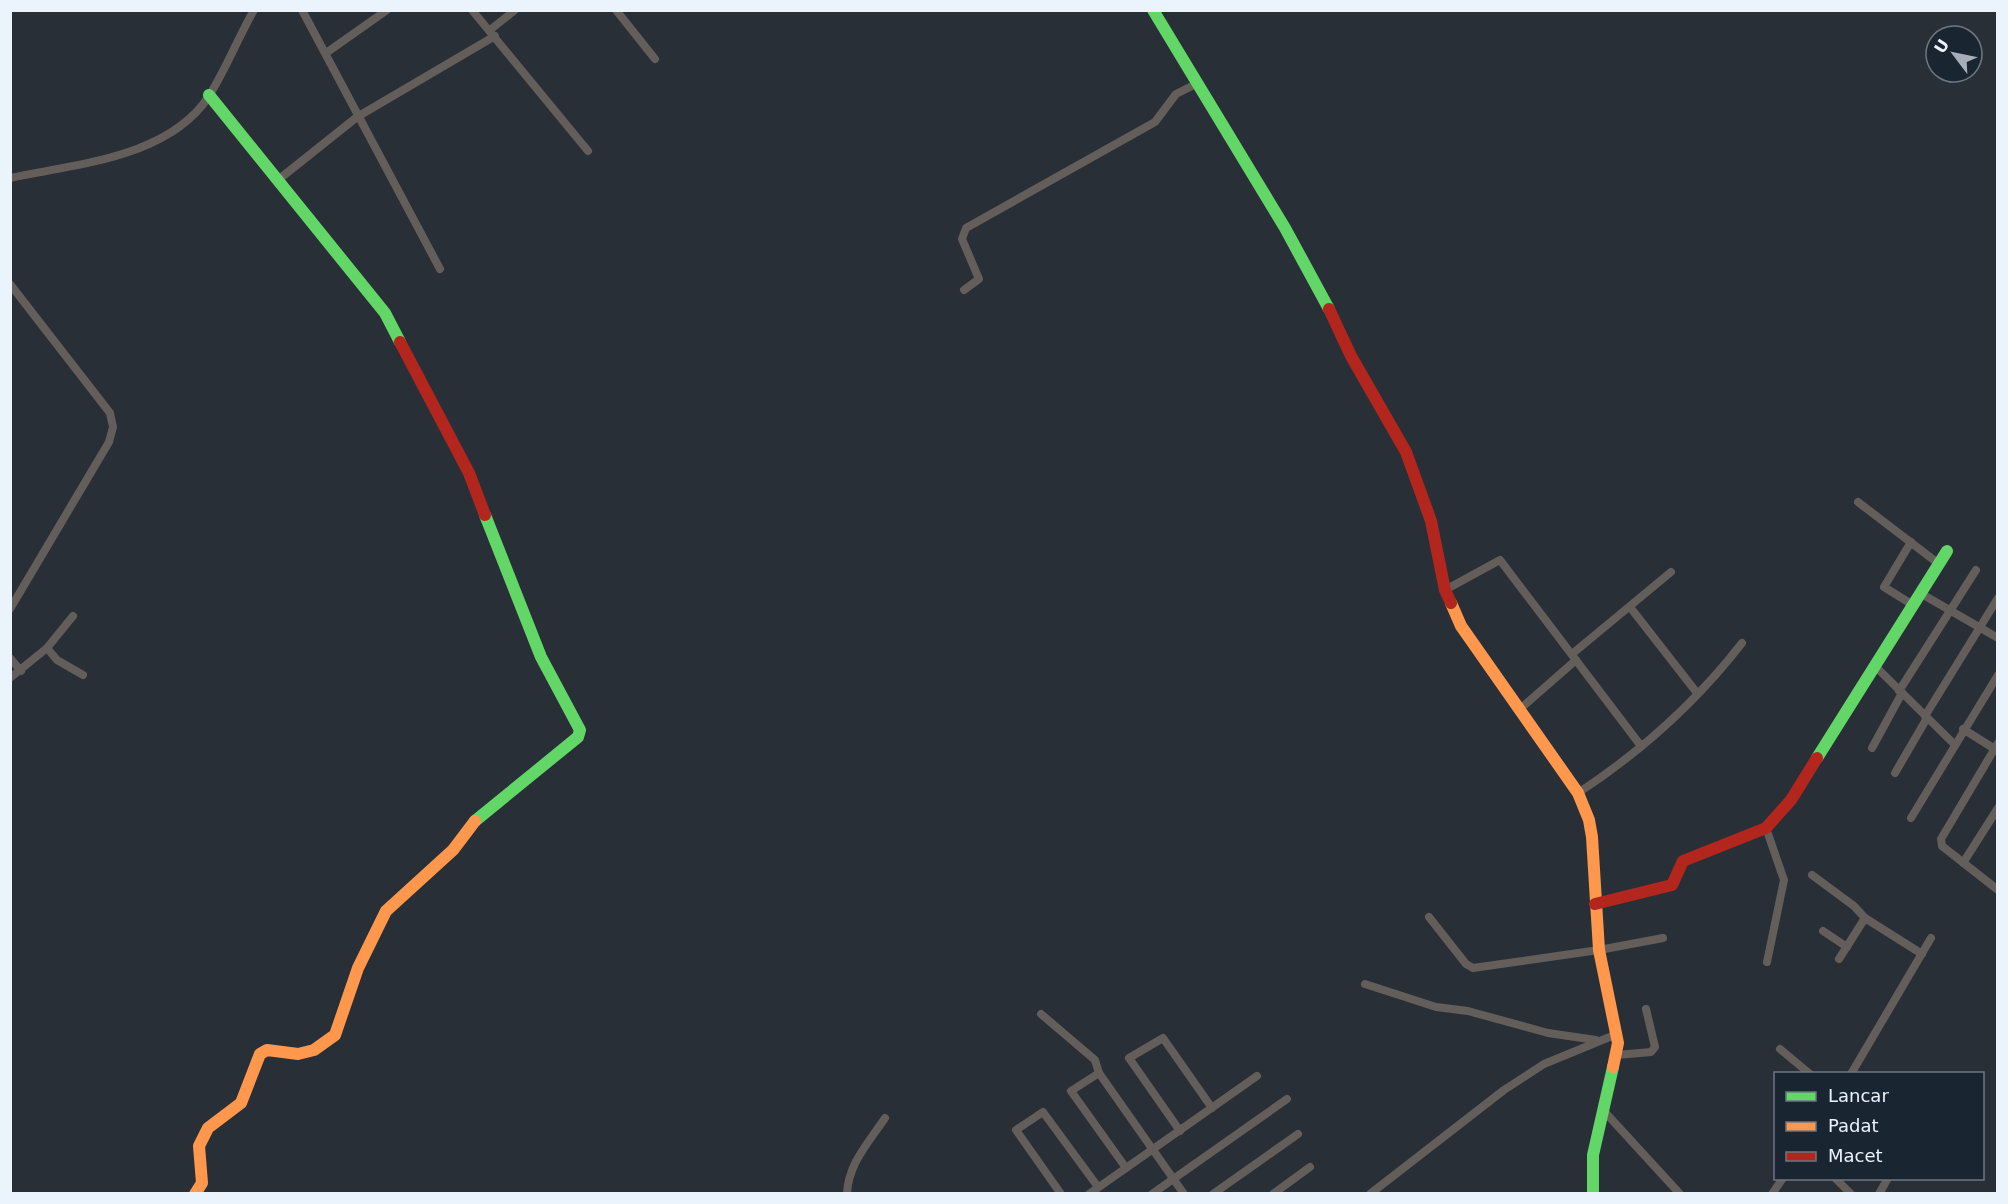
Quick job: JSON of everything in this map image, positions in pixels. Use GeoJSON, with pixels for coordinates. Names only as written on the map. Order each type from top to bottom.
{"type":"FeatureCollection","features":[{"type":"Feature","properties":{"kind":"street"},"geometry":{"type":"LineString","coordinates":[[10,178],[87,164],[140,147],[165,135],[188,118],[209,95],[254,10]]}},
{"type":"Feature","properties":{"kind":"street"},"geometry":{"type":"LineString","coordinates":[[302,10],[440,269]]}},
{"type":"Feature","properties":{"kind":"street"},"geometry":{"type":"LineString","coordinates":[[326,53],[387,10]]}},
{"type":"Feature","properties":{"kind":"street"},"geometry":{"type":"LineString","coordinates":[[472,10],[588,151]]}},
{"type":"Feature","properties":{"kind":"street"},"geometry":{"type":"LineString","coordinates":[[278,180],[357,117],[492,33],[515,10]]}},
{"type":"Feature","properties":{"kind":"street"},"geometry":{"type":"LineString","coordinates":[[616,10],[655,59]]}},
{"type":"Feature","properties":{"kind":"street"},"geometry":{"type":"LineString","coordinates":[[1153,10],[1285,228],[1318,286],[1351,356],[1406,452],[1428,510],[1445,590],[1461,626],[1578,793],[1589,820],[1599,950],[1617,1034],[1617,1055],[1593,1155],[1593,1194]]}},
{"type":"Feature","properties":{"kind":"street"},"geometry":{"type":"LineString","coordinates":[[964,290],[979,279],[962,239],[966,228],[1155,122],[1176,94],[1198,83]]}},
{"type":"Feature","properties":{"kind":"street"},"geometry":{"type":"LineString","coordinates":[[195,1194],[202,1183],[199,1146],[208,1128],[241,1104],[260,1054],[267,1050],[298,1053],[314,1050],[335,1035],[358,968],[386,911],[453,850],[475,821],[578,737],[580,730],[541,657],[469,473],[385,313],[209,95]]}},
{"type":"Feature","properties":{"kind":"street"},"geometry":{"type":"LineString","coordinates":[[10,284],[110,413],[113,427],[109,442],[85,486],[11,607]]}},
{"type":"Feature","properties":{"kind":"street"},"geometry":{"type":"LineString","coordinates":[[1858,502],[1939,564]]}},
{"type":"Feature","properties":{"kind":"street"},"geometry":{"type":"LineString","coordinates":[[1911,542],[1884,587],[1913,605]]}},
{"type":"Feature","properties":{"kind":"street"},"geometry":{"type":"LineString","coordinates":[[1595,904],[1672,885],[1683,861],[1766,828],[1791,800],[1947,551]]}},
{"type":"Feature","properties":{"kind":"street"},"geometry":{"type":"LineString","coordinates":[[1445,590],[1500,560],[1641,746]]}},
{"type":"Feature","properties":{"kind":"street"},"geometry":{"type":"LineString","coordinates":[[1872,748],[1901,692],[1976,570]]}},
{"type":"Feature","properties":{"kind":"street"},"geometry":{"type":"LineString","coordinates":[[1520,709],[1574,657],[1671,572]]}},
{"type":"Feature","properties":{"kind":"street"},"geometry":{"type":"LineString","coordinates":[[1920,593],[1998,639]]}},
{"type":"Feature","properties":{"kind":"street"},"geometry":{"type":"LineString","coordinates":[[1895,773],[1998,597]]}},
{"type":"Feature","properties":{"kind":"street"},"geometry":{"type":"LineString","coordinates":[[1630,607],[1697,693]]}},
{"type":"Feature","properties":{"kind":"street"},"geometry":{"type":"LineString","coordinates":[[10,678],[47,648],[73,616]]}},
{"type":"Feature","properties":{"kind":"street"},"geometry":{"type":"LineString","coordinates":[[1578,793],[1641,746],[1717,675],[1742,643]]}},
{"type":"Feature","properties":{"kind":"street"},"geometry":{"type":"LineString","coordinates":[[47,648],[57,660],[83,675]]}},
{"type":"Feature","properties":{"kind":"street"},"geometry":{"type":"LineString","coordinates":[[10,658],[21,670]]}},
{"type":"Feature","properties":{"kind":"street"},"geometry":{"type":"LineString","coordinates":[[1875,666],[1954,744]]}},
{"type":"Feature","properties":{"kind":"street"},"geometry":{"type":"LineString","coordinates":[[1911,818],[1998,675]]}},
{"type":"Feature","properties":{"kind":"street"},"geometry":{"type":"LineString","coordinates":[[1964,729],[1996,747],[1941,838],[1942,846],[1996,885]]}},
{"type":"Feature","properties":{"kind":"street"},"geometry":{"type":"LineString","coordinates":[[1963,863],[1998,807]]}},
{"type":"Feature","properties":{"kind":"street"},"geometry":{"type":"LineString","coordinates":[[1766,828],[1784,880],[1767,962]]}},
{"type":"Feature","properties":{"kind":"street"},"geometry":{"type":"LineString","coordinates":[[1812,875],[1854,906],[1865,918],[1922,954]]}},
{"type":"Feature","properties":{"kind":"street"},"geometry":{"type":"LineString","coordinates":[[1429,917],[1466,964],[1473,968],[1599,950],[1663,938]]}},
{"type":"Feature","properties":{"kind":"street"},"geometry":{"type":"LineString","coordinates":[[1839,959],[1865,918]]}},
{"type":"Feature","properties":{"kind":"street"},"geometry":{"type":"LineString","coordinates":[[1823,931],[1847,947]]}},
{"type":"Feature","properties":{"kind":"street"},"geometry":{"type":"LineString","coordinates":[[1852,1072],[1931,938]]}},
{"type":"Feature","properties":{"kind":"street"},"geometry":{"type":"LineString","coordinates":[[1365,984],[1436,1007],[1468,1011],[1548,1033],[1596,1040]]}},
{"type":"Feature","properties":{"kind":"street"},"geometry":{"type":"LineString","coordinates":[[1617,1055],[1654,1050],[1656,1044],[1646,1009]]}},
{"type":"Feature","properties":{"kind":"street"},"geometry":{"type":"LineString","coordinates":[[1041,1014],[1095,1060],[1099,1073],[1184,1194]]}},
{"type":"Feature","properties":{"kind":"street"},"geometry":{"type":"LineString","coordinates":[[1371,1192],[1504,1090],[1544,1064],[1596,1040],[1617,1034]]}},
{"type":"Feature","properties":{"kind":"street"},"geometry":{"type":"LineString","coordinates":[[1180,1131],[1129,1058],[1163,1038],[1212,1108]]}},
{"type":"Feature","properties":{"kind":"street"},"geometry":{"type":"LineString","coordinates":[[1780,1049],[1808,1072]]}},
{"type":"Feature","properties":{"kind":"street"},"geometry":{"type":"LineString","coordinates":[[1099,1073],[1071,1091],[1126,1168]]}},
{"type":"Feature","properties":{"kind":"street"},"geometry":{"type":"LineString","coordinates":[[1089,1194],[1257,1076]]}},
{"type":"Feature","properties":{"kind":"street"},"geometry":{"type":"LineString","coordinates":[[1152,1194],[1287,1099]]}},
{"type":"Feature","properties":{"kind":"street"},"geometry":{"type":"LineString","coordinates":[[1603,1110],[1680,1194]]}},
{"type":"Feature","properties":{"kind":"street"},"geometry":{"type":"LineString","coordinates":[[1061,1194],[1016,1130],[1043,1112],[1098,1187]]}},
{"type":"Feature","properties":{"kind":"street"},"geometry":{"type":"LineString","coordinates":[[847,1194],[850,1173],[857,1158],[885,1118]]}},
{"type":"Feature","properties":{"kind":"street"},"geometry":{"type":"LineString","coordinates":[[1213,1194],[1298,1134]]}},
{"type":"Feature","properties":{"kind":"street"},"geometry":{"type":"LineString","coordinates":[[1273,1194],[1310,1167]]}},
{"type":"Feature","properties":{"kind":"street"},"geometry":{"type":"LineString","coordinates":[[1772,1194],[1782,1180]]}},
{"type":"Feature","properties":{"kind":"street"},"geometry":{"type":"LineString","coordinates":[[1836,1180],[1851,1194]]}},
{"type":"Feature","properties":{"kind":"street"},"geometry":{"type":"LineString","coordinates":[[1879,1194],[1887,1180]]}},
{"type":"Feature","properties":{"kind":"traffic: fast"},"geometry":{"type":"LineString","coordinates":[[1153,10],[1285,228],[1329,309]]}},
{"type":"Feature","properties":{"kind":"traffic: fast"},"geometry":{"type":"LineString","coordinates":[[209,95],[385,313],[400,342]]}},
{"type":"Feature","properties":{"kind":"traffic: fast"},"geometry":{"type":"LineString","coordinates":[[475,821],[578,737],[580,730],[541,657],[485,515]]}},
{"type":"Feature","properties":{"kind":"traffic: fast"},"geometry":{"type":"LineString","coordinates":[[1817,758],[1947,551]]}},
{"type":"Feature","properties":{"kind":"traffic: fast"},"geometry":{"type":"LineString","coordinates":[[1593,1194],[1593,1155],[1613,1067]]}},
{"type":"Feature","properties":{"kind":"traffic: slow"},"geometry":{"type":"LineString","coordinates":[[1451,603],[1461,626],[1578,793],[1589,820],[1599,950],[1618,1043],[1613,1067]]}},
{"type":"Feature","properties":{"kind":"traffic: slow"},"geometry":{"type":"LineString","coordinates":[[195,1194],[202,1183],[199,1146],[208,1128],[241,1103],[260,1054],[267,1050],[298,1054],[314,1050],[335,1035],[358,968],[386,911],[453,850],[475,821]]}},
{"type":"Feature","properties":{"kind":"traffic: jam"},"geometry":{"type":"LineString","coordinates":[[1329,309],[1351,356],[1406,452],[1431,521],[1445,590],[1451,603]]}},
{"type":"Feature","properties":{"kind":"traffic: jam"},"geometry":{"type":"LineString","coordinates":[[400,342],[469,473],[485,515]]}},
{"type":"Feature","properties":{"kind":"traffic: jam"},"geometry":{"type":"LineString","coordinates":[[1595,904],[1672,885],[1683,861],[1766,828],[1791,800],[1817,758]]}}]}
